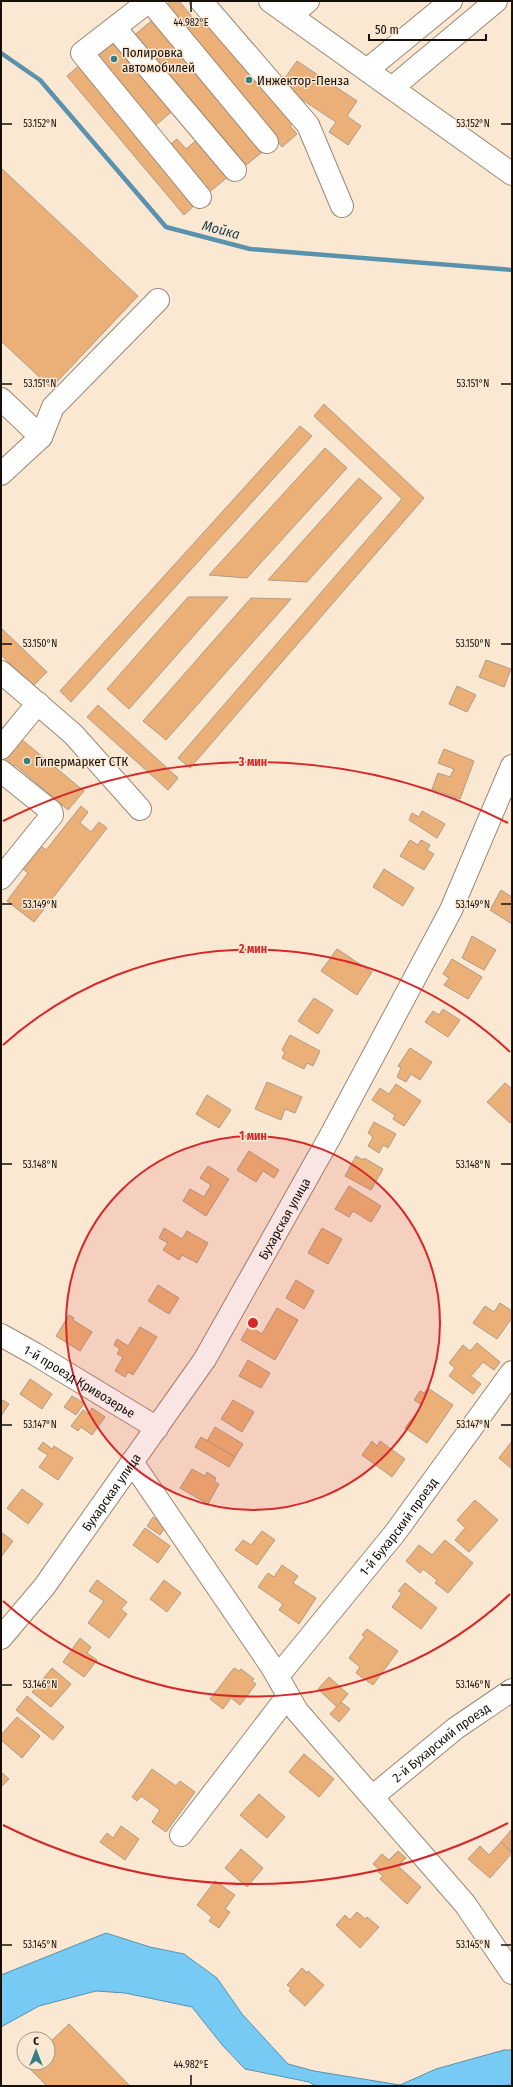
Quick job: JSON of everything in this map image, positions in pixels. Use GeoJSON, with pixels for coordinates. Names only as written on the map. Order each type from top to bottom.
{"type":"FeatureCollection","features":[{"type":"Feature","properties":{"kind":"street"},"geometry":{"type":"LineString","coordinates":[[200,197],[82,53],[150,1],[267,142]]}},
{"type":"Feature","properties":{"kind":"street"},"geometry":{"type":"LineString","coordinates":[[201,1],[308,125],[342,206]]}},
{"type":"Feature","properties":{"kind":"street"},"geometry":{"type":"LineString","coordinates":[[270,1],[511,171]]}},
{"type":"Feature","properties":{"kind":"street"},"geometry":{"type":"LineString","coordinates":[[291,16],[308,1]]}},
{"type":"Feature","properties":{"kind":"street"},"geometry":{"type":"LineString","coordinates":[[392,88],[496,1]]}},
{"type":"Feature","properties":{"kind":"street"},"geometry":{"type":"LineString","coordinates":[[367,70],[444,3]]}},
{"type":"Feature","properties":{"kind":"street"},"geometry":{"type":"LineString","coordinates":[[115,28],[235,170]]}},
{"type":"Feature","properties":{"kind":"street"},"geometry":{"type":"LineString","coordinates":[[1,474],[41,437],[53,407],[158,300]]}},
{"type":"Feature","properties":{"kind":"street"},"geometry":{"type":"LineString","coordinates":[[1,399],[41,437]]}},
{"type":"Feature","properties":{"kind":"street"},"geometry":{"type":"LineString","coordinates":[[1,672],[62,724],[140,809]]}},
{"type":"Feature","properties":{"kind":"street"},"geometry":{"type":"LineString","coordinates":[[1,748],[38,703]]}},
{"type":"Feature","properties":{"kind":"street","name":"Бухарская улица"},"geometry":{"type":"LineString","coordinates":[[1,1638],[44,1588],[205,1359],[331,1135],[451,910],[512,766]]}},
{"type":"Feature","properties":{"kind":"street"},"geometry":{"type":"LineString","coordinates":[[1,771],[51,811],[52,815],[1,878]]}},
{"type":"Feature","properties":{"kind":"street","name":"1-й проезд Кривозерье"},"geometry":{"type":"LineString","coordinates":[[1,1335],[157,1428]]}},
{"type":"Feature","properties":{"kind":"street","name":"1-й Бухарский проезд"},"geometry":{"type":"LineString","coordinates":[[278,1676],[395,1533],[512,1372]]}},
{"type":"Feature","properties":{"kind":"street"},"geometry":{"type":"LineString","coordinates":[[132,1462],[278,1676],[288,1697],[309,1726],[465,1904],[512,1973]]}},
{"type":"Feature","properties":{"kind":"street","name":"2-й Бухарский проезд"},"geometry":{"type":"LineString","coordinates":[[372,1797],[456,1728],[512,1690]]}},
{"type":"Feature","properties":{"kind":"street"},"geometry":{"type":"LineString","coordinates":[[181,1835],[288,1697]]}},
{"type":"Feature","properties":{"kind":"water"},"geometry":{"type":"Polygon","coordinates":[[[106,1933],[150,1947],[184,1954],[217,1978],[242,2014],[288,2064],[314,2071],[400,2085],[436,2069],[504,2050],[512,2050],[512,2083],[506,2086],[316,2086],[309,2082],[245,2069],[223,2046],[192,2007],[125,1993],[96,1991],[39,2006],[1,2027],[1,1975],[106,1933]]]}},
{"type":"Feature","properties":{"kind":"building"},"geometry":{"type":"Polygon","coordinates":[[[171,1],[179,1],[198,24],[208,15],[297,119],[290,126],[297,134],[282,147],[164,7],[171,1]]]}},
{"type":"Feature","properties":{"kind":"building"},"geometry":{"type":"Polygon","coordinates":[[[155,18],[266,149],[246,165],[156,59],[153,62],[132,37],[155,18]]]}},
{"type":"Feature","properties":{"kind":"building"},"geometry":{"type":"Polygon","coordinates":[[[114,36],[175,109],[151,129],[91,55],[114,36]]]}},
{"type":"Feature","properties":{"kind":"building"},"geometry":{"type":"Polygon","coordinates":[[[297,61],[357,101],[347,116],[361,126],[348,145],[329,132],[336,122],[280,85],[297,61]]]}},
{"type":"Feature","properties":{"kind":"building"},"geometry":{"type":"Polygon","coordinates":[[[82,63],[198,202],[184,215],[67,76],[82,63]]]}},
{"type":"Feature","properties":{"kind":"building"},"geometry":{"type":"Polygon","coordinates":[[[177,139],[186,149],[198,139],[229,176],[207,194],[168,146],[177,139]]]}},
{"type":"Feature","properties":{"kind":"building"},"geometry":{"type":"Polygon","coordinates":[[[1,168],[138,296],[51,388],[1,341],[1,168]]]}},
{"type":"Feature","properties":{"kind":"building"},"geometry":{"type":"Polygon","coordinates":[[[324,404],[424,498],[190,768],[178,758],[402,499],[314,416],[324,404]]]}},
{"type":"Feature","properties":{"kind":"building"},"geometry":{"type":"Polygon","coordinates":[[[300,426],[312,436],[71,702],[60,691],[300,426]]]}},
{"type":"Feature","properties":{"kind":"building"},"geometry":{"type":"Polygon","coordinates":[[[325,448],[347,468],[247,578],[209,575],[325,448]]]}},
{"type":"Feature","properties":{"kind":"building"},"geometry":{"type":"Polygon","coordinates":[[[359,478],[382,498],[307,582],[268,580],[359,478]]]}},
{"type":"Feature","properties":{"kind":"building"},"geometry":{"type":"Polygon","coordinates":[[[188,597],[228,597],[129,709],[107,689],[188,597]]]}},
{"type":"Feature","properties":{"kind":"building"},"geometry":{"type":"Polygon","coordinates":[[[251,598],[291,599],[166,740],[143,721],[251,598]]]}},
{"type":"Feature","properties":{"kind":"building"},"geometry":{"type":"Polygon","coordinates":[[[1,628],[47,672],[33,686],[1,655],[1,628]]]}},
{"type":"Feature","properties":{"kind":"building"},"geometry":{"type":"Polygon","coordinates":[[[486,660],[511,669],[504,687],[479,677],[486,660]]]}},
{"type":"Feature","properties":{"kind":"building"},"geometry":{"type":"Polygon","coordinates":[[[457,686],[476,695],[467,712],[449,704],[457,686]]]}},
{"type":"Feature","properties":{"kind":"building"},"geometry":{"type":"Polygon","coordinates":[[[98,705],[178,778],[168,790],[87,717],[98,705]]]}},
{"type":"Feature","properties":{"kind":"building"},"geometry":{"type":"Polygon","coordinates":[[[21,739],[84,791],[68,810],[15,765],[11,769],[2,762],[21,739]]]}},
{"type":"Feature","properties":{"kind":"building"},"geometry":{"type":"Polygon","coordinates":[[[444,749],[474,761],[460,799],[432,789],[438,773],[450,777],[454,769],[438,763],[444,749]]]}},
{"type":"Feature","properties":{"kind":"building"},"geometry":{"type":"Polygon","coordinates":[[[81,806],[88,812],[80,823],[91,832],[99,822],[107,828],[34,922],[7,901],[28,873],[23,869],[41,846],[46,850],[81,806]]]}},
{"type":"Feature","properties":{"kind":"building"},"geometry":{"type":"Polygon","coordinates":[[[422,811],[445,824],[437,838],[409,820],[412,813],[419,817],[422,811]]]}},
{"type":"Feature","properties":{"kind":"building"},"geometry":{"type":"Polygon","coordinates":[[[410,840],[418,845],[421,840],[430,845],[427,850],[434,854],[424,870],[400,856],[410,840]]]}},
{"type":"Feature","properties":{"kind":"building"},"geometry":{"type":"Polygon","coordinates":[[[384,869],[414,888],[403,906],[373,887],[384,869]]]}},
{"type":"Feature","properties":{"kind":"building"},"geometry":{"type":"Polygon","coordinates":[[[501,890],[512,897],[512,924],[490,910],[501,890]]]}},
{"type":"Feature","properties":{"kind":"building"},"geometry":{"type":"Polygon","coordinates":[[[472,936],[496,950],[484,970],[462,958],[472,936]]]}},
{"type":"Feature","properties":{"kind":"building"},"geometry":{"type":"Polygon","coordinates":[[[337,949],[372,972],[357,995],[321,971],[337,949]]]}},
{"type":"Feature","properties":{"kind":"building"},"geometry":{"type":"Polygon","coordinates":[[[452,959],[482,977],[468,999],[444,985],[449,978],[443,974],[452,959]]]}},
{"type":"Feature","properties":{"kind":"building"},"geometry":{"type":"Polygon","coordinates":[[[314,998],[333,1010],[318,1034],[298,1021],[314,998]]]}},
{"type":"Feature","properties":{"kind":"building"},"geometry":{"type":"Polygon","coordinates":[[[443,1009],[460,1020],[448,1037],[425,1022],[433,1011],[439,1015],[443,1009]]]}},
{"type":"Feature","properties":{"kind":"building"},"geometry":{"type":"Polygon","coordinates":[[[290,1035],[320,1051],[313,1066],[307,1063],[304,1069],[282,1058],[285,1052],[282,1050],[290,1035]]]}},
{"type":"Feature","properties":{"kind":"building"},"geometry":{"type":"Polygon","coordinates":[[[410,1048],[432,1062],[420,1080],[411,1074],[406,1082],[397,1077],[401,1068],[398,1066],[410,1048]]]}},
{"type":"Feature","properties":{"kind":"building"},"geometry":{"type":"Polygon","coordinates":[[[267,1082],[302,1097],[295,1113],[285,1109],[281,1120],[255,1109],[267,1082]]]}},
{"type":"Feature","properties":{"kind":"building"},"geometry":{"type":"Polygon","coordinates":[[[505,1083],[512,1089],[512,1121],[510,1123],[487,1102],[505,1083]]]}},
{"type":"Feature","properties":{"kind":"building"},"geometry":{"type":"Polygon","coordinates":[[[396,1084],[421,1101],[404,1126],[393,1119],[395,1115],[372,1100],[380,1088],[389,1094],[396,1084]]]}},
{"type":"Feature","properties":{"kind":"building"},"geometry":{"type":"Polygon","coordinates":[[[207,1095],[231,1110],[219,1128],[196,1114],[207,1095]]]}},
{"type":"Feature","properties":{"kind":"building"},"geometry":{"type":"Polygon","coordinates":[[[374,1122],[396,1134],[388,1148],[383,1145],[379,1153],[368,1146],[373,1137],[368,1133],[374,1122]]]}},
{"type":"Feature","properties":{"kind":"building"},"geometry":{"type":"Polygon","coordinates":[[[249,1151],[279,1170],[274,1178],[263,1171],[256,1182],[237,1170],[249,1151]]]}},
{"type":"Feature","properties":{"kind":"building"},"geometry":{"type":"Polygon","coordinates":[[[356,1156],[363,1160],[364,1158],[383,1169],[371,1190],[345,1176],[356,1156]]]}},
{"type":"Feature","properties":{"kind":"building"},"geometry":{"type":"Polygon","coordinates":[[[208,1166],[229,1179],[206,1216],[183,1201],[190,1189],[204,1197],[211,1185],[200,1178],[208,1166]]]}},
{"type":"Feature","properties":{"kind":"building"},"geometry":{"type":"Polygon","coordinates":[[[349,1186],[381,1206],[371,1222],[353,1211],[349,1217],[335,1209],[349,1186]]]}},
{"type":"Feature","properties":{"kind":"building"},"geometry":{"type":"Polygon","coordinates":[[[164,1228],[182,1239],[187,1231],[208,1243],[197,1263],[182,1255],[179,1260],[163,1250],[168,1243],[159,1238],[164,1228]]]}},
{"type":"Feature","properties":{"kind":"building"},"geometry":{"type":"Polygon","coordinates":[[[322,1228],[342,1239],[328,1264],[308,1253],[322,1228]]]}},
{"type":"Feature","properties":{"kind":"building"},"geometry":{"type":"Polygon","coordinates":[[[296,1280],[314,1291],[304,1309],[286,1298],[296,1280]]]}},
{"type":"Feature","properties":{"kind":"building"},"geometry":{"type":"Polygon","coordinates":[[[158,1285],[179,1298],[169,1314],[148,1301],[158,1285]]]}},
{"type":"Feature","properties":{"kind":"building"},"geometry":{"type":"Polygon","coordinates":[[[500,1303],[512,1311],[512,1318],[497,1339],[473,1323],[485,1306],[494,1312],[500,1303]]]}},
{"type":"Feature","properties":{"kind":"building"},"geometry":{"type":"Polygon","coordinates":[[[277,1308],[298,1320],[275,1360],[241,1340],[249,1326],[262,1334],[277,1308]]]}},
{"type":"Feature","properties":{"kind":"building"},"geometry":{"type":"Polygon","coordinates":[[[69,1315],[74,1318],[73,1320],[92,1332],[80,1351],[56,1336],[69,1315]]]}},
{"type":"Feature","properties":{"kind":"building"},"geometry":{"type":"Polygon","coordinates":[[[140,1327],[157,1337],[133,1375],[128,1372],[125,1377],[115,1371],[123,1357],[117,1354],[120,1349],[114,1345],[117,1339],[128,1346],[140,1327]]]}},
{"type":"Feature","properties":{"kind":"building"},"geometry":{"type":"Polygon","coordinates":[[[477,1343],[500,1362],[494,1370],[483,1362],[471,1376],[481,1384],[473,1394],[449,1376],[455,1368],[449,1363],[463,1345],[470,1351],[477,1343]]]}},
{"type":"Feature","properties":{"kind":"building"},"geometry":{"type":"Polygon","coordinates":[[[248,1360],[270,1373],[261,1388],[239,1376],[248,1360]]]}},
{"type":"Feature","properties":{"kind":"building"},"geometry":{"type":"Polygon","coordinates":[[[30,1379],[52,1394],[42,1409],[20,1394],[30,1379]]]}},
{"type":"Feature","properties":{"kind":"building"},"geometry":{"type":"Polygon","coordinates":[[[428,1388],[453,1405],[427,1443],[405,1428],[422,1405],[414,1400],[420,1391],[424,1393],[428,1388]]]}},
{"type":"Feature","properties":{"kind":"building"},"geometry":{"type":"Polygon","coordinates":[[[72,1396],[84,1403],[76,1415],[64,1407],[72,1396]]]}},
{"type":"Feature","properties":{"kind":"building"},"geometry":{"type":"Polygon","coordinates":[[[3,1400],[9,1404],[1,1416],[1,1402],[3,1400]]]}},
{"type":"Feature","properties":{"kind":"building"},"geometry":{"type":"Polygon","coordinates":[[[233,1400],[254,1412],[242,1432],[221,1419],[233,1400]]]}},
{"type":"Feature","properties":{"kind":"building"},"geometry":{"type":"Polygon","coordinates":[[[92,1408],[105,1417],[92,1435],[81,1427],[78,1431],[71,1426],[83,1410],[88,1414],[92,1408]]]}},
{"type":"Feature","properties":{"kind":"building"},"geometry":{"type":"Polygon","coordinates":[[[215,1427],[243,1444],[235,1457],[207,1441],[215,1427]]]}},
{"type":"Feature","properties":{"kind":"building"},"geometry":{"type":"Polygon","coordinates":[[[201,1437],[235,1457],[229,1467],[195,1447],[201,1437]]]}},
{"type":"Feature","properties":{"kind":"building"},"geometry":{"type":"Polygon","coordinates":[[[372,1441],[377,1446],[380,1441],[405,1459],[392,1477],[362,1455],[372,1441]]]}},
{"type":"Feature","properties":{"kind":"building"},"geometry":{"type":"Polygon","coordinates":[[[512,1441],[512,1469],[499,1458],[512,1441]]]}},
{"type":"Feature","properties":{"kind":"building"},"geometry":{"type":"Polygon","coordinates":[[[43,1442],[52,1449],[54,1446],[73,1458],[58,1480],[39,1467],[48,1455],[38,1449],[43,1442]]]}},
{"type":"Feature","properties":{"kind":"building"},"geometry":{"type":"Polygon","coordinates":[[[192,1469],[205,1476],[207,1472],[216,1478],[214,1481],[219,1484],[208,1504],[180,1488],[192,1469]]]}},
{"type":"Feature","properties":{"kind":"building"},"geometry":{"type":"Polygon","coordinates":[[[22,1489],[43,1504],[28,1524],[7,1508],[22,1489]]]}},
{"type":"Feature","properties":{"kind":"building"},"geometry":{"type":"Polygon","coordinates":[[[475,1500],[498,1520],[469,1552],[455,1540],[465,1528],[457,1520],[475,1500]]]}},
{"type":"Feature","properties":{"kind":"building"},"geometry":{"type":"Polygon","coordinates":[[[153,1517],[166,1526],[160,1535],[147,1526],[153,1517]]]}},
{"type":"Feature","properties":{"kind":"building"},"geometry":{"type":"Polygon","coordinates":[[[145,1528],[170,1546],[158,1563],[133,1545],[145,1528]]]}},
{"type":"Feature","properties":{"kind":"building"},"geometry":{"type":"Polygon","coordinates":[[[262,1531],[275,1540],[257,1565],[235,1550],[243,1540],[251,1545],[262,1531]]]}},
{"type":"Feature","properties":{"kind":"building"},"geometry":{"type":"Polygon","coordinates":[[[1,1532],[13,1541],[1,1557],[1,1532]]]}},
{"type":"Feature","properties":{"kind":"building"},"geometry":{"type":"Polygon","coordinates":[[[445,1540],[473,1563],[448,1593],[435,1583],[437,1580],[423,1569],[420,1573],[406,1561],[419,1545],[432,1555],[445,1540]]]}},
{"type":"Feature","properties":{"kind":"building"},"geometry":{"type":"Polygon","coordinates":[[[282,1565],[298,1576],[293,1583],[316,1598],[299,1624],[279,1610],[283,1604],[258,1587],[268,1573],[274,1577],[282,1565]]]}},
{"type":"Feature","properties":{"kind":"building"},"geometry":{"type":"Polygon","coordinates":[[[97,1580],[127,1602],[121,1609],[127,1614],[109,1638],[88,1623],[104,1601],[89,1591],[97,1580]]]}},
{"type":"Feature","properties":{"kind":"building"},"geometry":{"type":"Polygon","coordinates":[[[164,1580],[181,1593],[167,1612],[150,1599],[164,1580]]]}},
{"type":"Feature","properties":{"kind":"building"},"geometry":{"type":"Polygon","coordinates":[[[405,1583],[437,1608],[421,1629],[392,1607],[402,1593],[398,1591],[405,1583]]]}},
{"type":"Feature","properties":{"kind":"building"},"geometry":{"type":"Polygon","coordinates":[[[367,1629],[398,1651],[373,1685],[356,1673],[360,1667],[349,1658],[365,1636],[362,1635],[367,1629]]]}},
{"type":"Feature","properties":{"kind":"building"},"geometry":{"type":"Polygon","coordinates":[[[80,1638],[91,1647],[87,1653],[97,1660],[84,1677],[63,1662],[80,1638]]]}},
{"type":"Feature","properties":{"kind":"building"},"geometry":{"type":"Polygon","coordinates":[[[52,1668],[71,1684],[51,1707],[32,1692],[52,1668]]]}},
{"type":"Feature","properties":{"kind":"building"},"geometry":{"type":"Polygon","coordinates":[[[234,1668],[239,1671],[241,1669],[254,1679],[252,1681],[256,1684],[240,1705],[231,1698],[223,1709],[210,1699],[234,1668]]]}},
{"type":"Feature","properties":{"kind":"building"},"geometry":{"type":"Polygon","coordinates":[[[329,1677],[348,1694],[337,1707],[318,1689],[329,1677]]]}},
{"type":"Feature","properties":{"kind":"building"},"geometry":{"type":"Polygon","coordinates":[[[27,1696],[64,1727],[53,1740],[16,1710],[27,1696]]]}},
{"type":"Feature","properties":{"kind":"building"},"geometry":{"type":"Polygon","coordinates":[[[341,1702],[350,1709],[339,1722],[330,1714],[341,1702]]]}},
{"type":"Feature","properties":{"kind":"building"},"geometry":{"type":"Polygon","coordinates":[[[17,1717],[40,1736],[22,1758],[1,1740],[1,1735],[17,1717]]]}},
{"type":"Feature","properties":{"kind":"building"},"geometry":{"type":"Polygon","coordinates":[[[304,1754],[334,1779],[319,1797],[289,1772],[304,1754]]]}},
{"type":"Feature","properties":{"kind":"building"},"geometry":{"type":"Polygon","coordinates":[[[152,1769],[176,1786],[180,1781],[195,1792],[166,1832],[152,1822],[160,1810],[141,1796],[137,1801],[132,1797],[152,1769]]]}},
{"type":"Feature","properties":{"kind":"building"},"geometry":{"type":"Polygon","coordinates":[[[1,1772],[9,1779],[1,1787],[1,1772]]]}},
{"type":"Feature","properties":{"kind":"building"},"geometry":{"type":"Polygon","coordinates":[[[259,1794],[285,1817],[267,1838],[240,1815],[259,1794]]]}},
{"type":"Feature","properties":{"kind":"building"},"geometry":{"type":"Polygon","coordinates":[[[121,1826],[139,1839],[125,1860],[100,1842],[107,1833],[113,1838],[121,1826]]]}},
{"type":"Feature","properties":{"kind":"building"},"geometry":{"type":"Polygon","coordinates":[[[512,1829],[512,1852],[501,1842],[512,1829]]]}},
{"type":"Feature","properties":{"kind":"building"},"geometry":{"type":"Polygon","coordinates":[[[501,1842],[512,1853],[490,1878],[468,1859],[480,1846],[489,1855],[501,1842]]]}},
{"type":"Feature","properties":{"kind":"building"},"geometry":{"type":"Polygon","coordinates":[[[241,1849],[263,1868],[247,1887],[225,1868],[241,1849]]]}},
{"type":"Feature","properties":{"kind":"building"},"geometry":{"type":"Polygon","coordinates":[[[398,1851],[406,1858],[398,1866],[421,1887],[407,1904],[380,1879],[383,1876],[378,1872],[380,1870],[373,1864],[382,1854],[389,1860],[398,1851]]]}},
{"type":"Feature","properties":{"kind":"building"},"geometry":{"type":"Polygon","coordinates":[[[215,1881],[235,1895],[225,1909],[230,1912],[219,1928],[209,1921],[212,1917],[197,1905],[215,1881]]]}},
{"type":"Feature","properties":{"kind":"building"},"geometry":{"type":"Polygon","coordinates":[[[357,1912],[365,1919],[367,1917],[379,1927],[360,1948],[336,1925],[345,1915],[350,1920],[357,1912]]]}},
{"type":"Feature","properties":{"kind":"building"},"geometry":{"type":"Polygon","coordinates":[[[302,1968],[307,1973],[308,1971],[324,1985],[305,2006],[289,1991],[291,1988],[287,1985],[302,1968]]]}},
{"type":"Feature","properties":{"kind":"building"},"geometry":{"type":"Polygon","coordinates":[[[69,2024],[130,2086],[47,2086],[32,2071],[56,2071],[56,2036],[69,2024]]]}},
{"type":"Feature","properties":{"kind":"waterway","name":"Мойка"},"geometry":{"type":"LineString","coordinates":[[1,53],[40,80],[166,227],[250,249],[512,270]]}},
{"type":"Feature","properties":{"kind":"place","name":"Полировка автомобилей"},"geometry":{"type":"Point","coordinates":[114,59]}},
{"type":"Feature","properties":{"kind":"place","name":"Инжектор-Пенза"},"geometry":{"type":"Point","coordinates":[249,80]}},
{"type":"Feature","properties":{"kind":"place","name":"Гипермаркет СТК"},"geometry":{"type":"Point","coordinates":[27,761]}}]}
